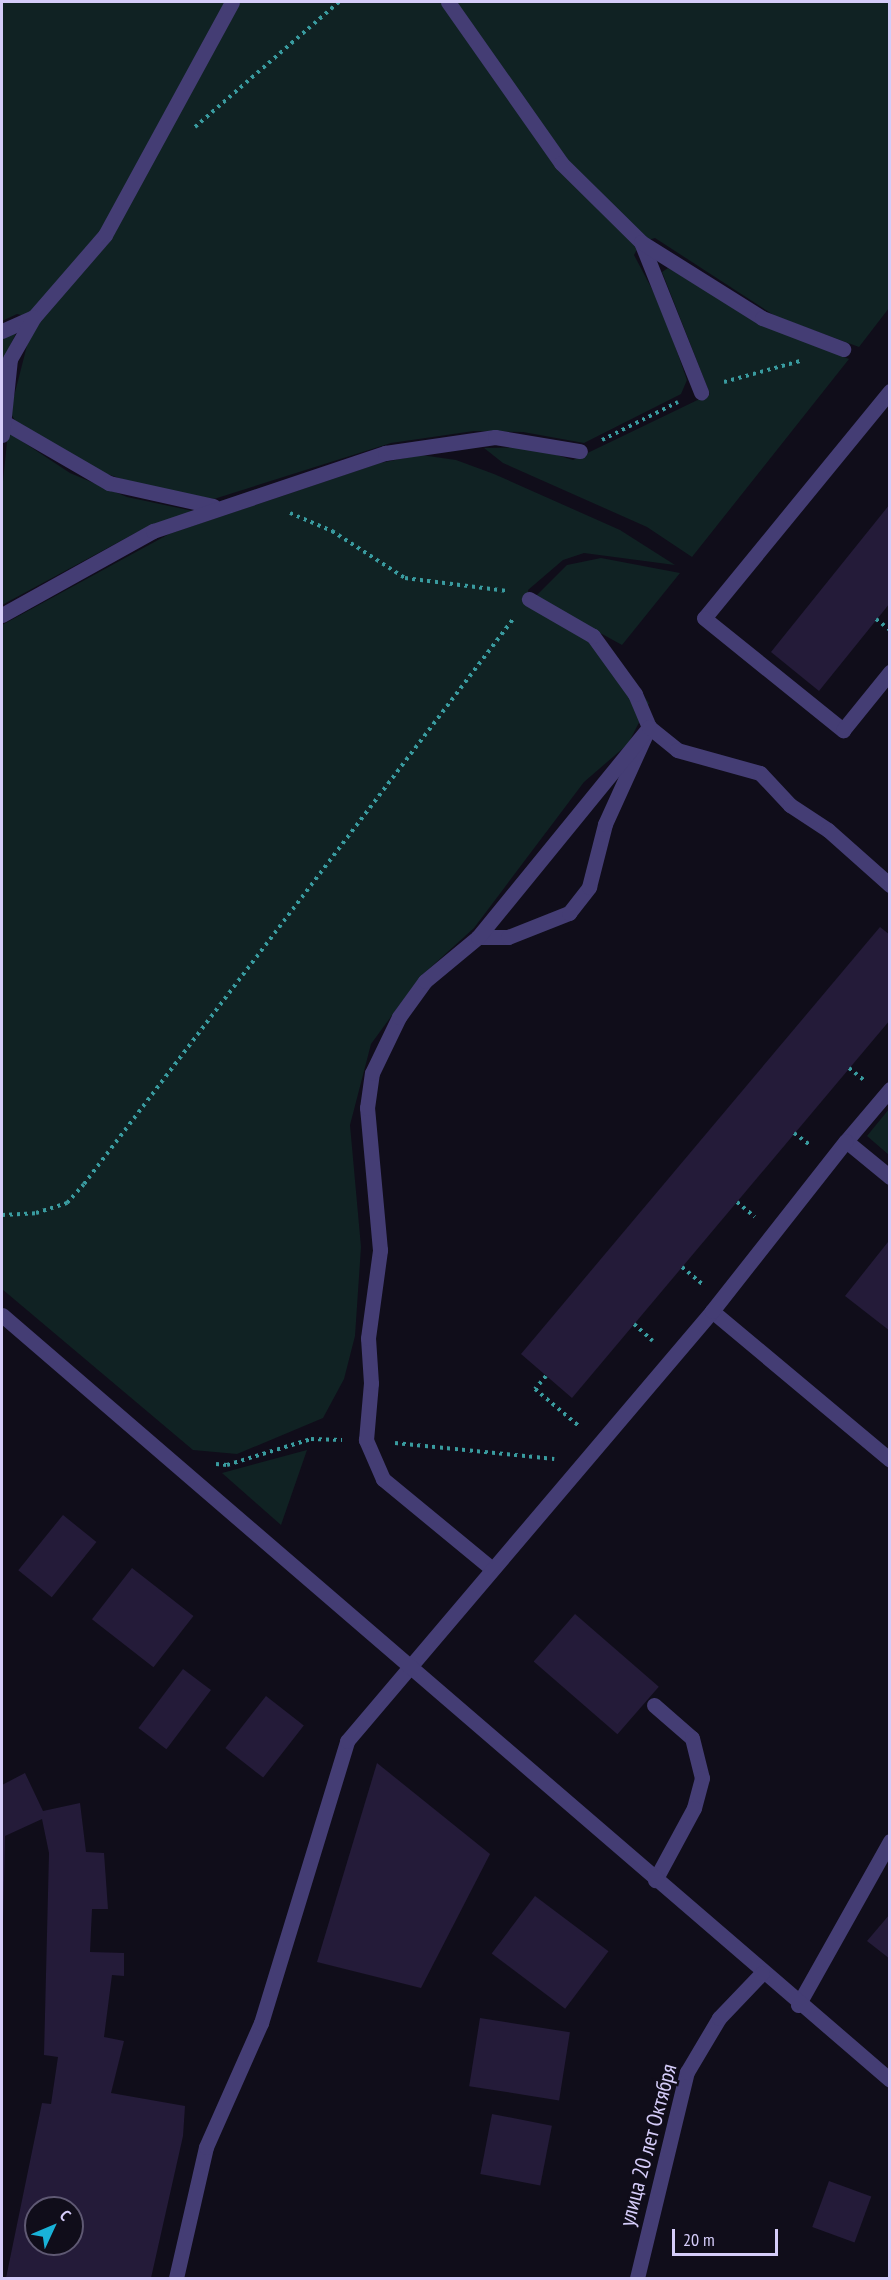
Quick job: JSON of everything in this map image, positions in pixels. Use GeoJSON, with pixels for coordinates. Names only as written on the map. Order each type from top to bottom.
{"type":"FeatureCollection","features":[{"type":"Feature","properties":{"kind":"street"},"geometry":{"type":"LineString","coordinates":[[216,507],[161,499],[109,483],[2,426],[10,359],[34,318],[128,201],[232,2]]}},
{"type":"Feature","properties":{"kind":"street"},"geometry":{"type":"LineString","coordinates":[[448,2],[561,163],[641,242],[762,318],[843,349]]}},
{"type":"Feature","properties":{"kind":"street"},"geometry":{"type":"LineString","coordinates":[[641,242],[701,392]]}},
{"type":"Feature","properties":{"kind":"street"},"geometry":{"type":"LineString","coordinates":[[2,331],[34,318]]}},
{"type":"Feature","properties":{"kind":"street"},"geometry":{"type":"LineString","coordinates":[[890,391],[704,618],[843,730],[890,672]]}},
{"type":"Feature","properties":{"kind":"street"},"geometry":{"type":"LineString","coordinates":[[2,615],[153,531],[216,507],[251,499],[385,453],[495,437],[580,451]]}},
{"type":"Feature","properties":{"kind":"street"},"geometry":{"type":"LineString","coordinates":[[530,599],[593,636],[635,694],[650,727],[677,750],[760,773],[790,805],[837,838],[890,885]]}},
{"type":"Feature","properties":{"kind":"street"},"geometry":{"type":"LineString","coordinates":[[491,1568],[383,1479],[366,1440],[368,1338],[380,1250],[367,1108],[372,1073],[425,981],[478,937],[650,727]]}},
{"type":"Feature","properties":{"kind":"street"},"geometry":{"type":"LineString","coordinates":[[478,937],[508,937],[569,913],[589,887],[605,824],[650,727]]}},
{"type":"Feature","properties":{"kind":"street"},"geometry":{"type":"LineString","coordinates":[[176,2278],[206,2147],[261,2023],[347,1741],[407,1665],[712,1311],[890,1089]]}},
{"type":"Feature","properties":{"kind":"street"},"geometry":{"type":"LineString","coordinates":[[846,1141],[890,1177]]}},
{"type":"Feature","properties":{"kind":"street"},"geometry":{"type":"LineString","coordinates":[[712,1311],[890,1460]]}},
{"type":"Feature","properties":{"kind":"street"},"geometry":{"type":"LineString","coordinates":[[2,1315],[798,2005],[890,2080]]}},
{"type":"Feature","properties":{"kind":"street"},"geometry":{"type":"LineString","coordinates":[[654,1705],[692,1738],[702,1778],[694,1808],[655,1880]]}},
{"type":"Feature","properties":{"kind":"street"},"geometry":{"type":"LineString","coordinates":[[798,2005],[890,1841]]}},
{"type":"Feature","properties":{"kind":"street","name":"улица 20 лет Октября"},"geometry":{"type":"LineString","coordinates":[[637,2278],[687,2072],[719,2018],[762,1973]]}},
{"type":"Feature","properties":{"kind":"path"},"geometry":{"type":"LineString","coordinates":[[191,131],[339,2]]}},
{"type":"Feature","properties":{"kind":"path"},"geometry":{"type":"LineString","coordinates":[[2,1215],[36,1213],[67,1203],[84,1184],[530,599],[500,590],[405,578],[332,531],[251,499]]}},
{"type":"Feature","properties":{"kind":"path"},"geometry":{"type":"LineString","coordinates":[[876,619],[890,630]]}},
{"type":"Feature","properties":{"kind":"path"},"geometry":{"type":"LineString","coordinates":[[546,1376],[535,1389],[598,1443]]}},
{"type":"Feature","properties":{"kind":"shaded area"},"geometry":{"type":"Polygon","coordinates":[[[2,2],[889,2],[889,308],[859,347],[775,316],[655,238],[641,242],[634,255],[661,306],[687,380],[681,394],[584,443],[523,432],[474,431],[391,443],[214,499],[143,486],[98,471],[17,424],[10,412],[34,318],[17,314],[2,321],[2,2]]]}},
{"type":"Feature","properties":{"kind":"shaded area"},"geometry":{"type":"Polygon","coordinates":[[[668,268],[788,334],[849,359],[692,557],[647,527],[503,463],[484,448],[531,447],[573,460],[710,394],[662,272],[668,268]]]}},
{"type":"Feature","properties":{"kind":"shaded area"},"geometry":{"type":"Polygon","coordinates":[[[16,333],[2,363],[2,338],[16,333]]]}},
{"type":"Feature","properties":{"kind":"shaded area"},"geometry":{"type":"Polygon","coordinates":[[[8,432],[70,473],[127,497],[193,511],[139,531],[2,605],[2,491],[8,432]]]}},
{"type":"Feature","properties":{"kind":"shaded area"},"geometry":{"type":"Polygon","coordinates":[[[421,455],[456,460],[494,474],[620,530],[675,565],[584,553],[563,560],[528,590],[530,606],[612,655],[649,703],[628,744],[584,782],[474,928],[420,977],[371,1044],[350,1125],[361,1247],[355,1336],[344,1379],[323,1418],[237,1454],[193,1450],[2,1289],[2,625],[169,534],[380,463],[421,455]]]}},
{"type":"Feature","properties":{"kind":"shaded area"},"geometry":{"type":"Polygon","coordinates":[[[601,558],[680,573],[622,645],[535,597],[567,565],[601,558]]]}},
{"type":"Feature","properties":{"kind":"shaded area"},"geometry":{"type":"Polygon","coordinates":[[[889,1109],[889,1155],[867,1136],[889,1109]]]}},
{"type":"Feature","properties":{"kind":"shaded area"},"geometry":{"type":"Polygon","coordinates":[[[307,1450],[281,1525],[222,1473],[307,1450]]]}},
{"type":"Feature","properties":{"kind":"building"},"geometry":{"type":"Polygon","coordinates":[[[890,504],[890,603],[819,691],[771,652],[890,504]]]}},
{"type":"Feature","properties":{"kind":"building"},"geometry":{"type":"Polygon","coordinates":[[[880,927],[890,935],[890,1020],[572,1398],[521,1354],[880,927]]]}},
{"type":"Feature","properties":{"kind":"building"},"geometry":{"type":"Polygon","coordinates":[[[888,1242],[890,1243],[890,1331],[845,1296],[888,1242]]]}},
{"type":"Feature","properties":{"kind":"building"},"geometry":{"type":"Polygon","coordinates":[[[63,1515],[96,1542],[52,1597],[18,1570],[63,1515]]]}},
{"type":"Feature","properties":{"kind":"building"},"geometry":{"type":"Polygon","coordinates":[[[132,1568],[193,1616],[153,1667],[92,1619],[132,1568]]]}},
{"type":"Feature","properties":{"kind":"building"},"geometry":{"type":"Polygon","coordinates":[[[575,1614],[659,1687],[617,1734],[534,1662],[575,1614]]]}},
{"type":"Feature","properties":{"kind":"building"},"geometry":{"type":"Polygon","coordinates":[[[183,1669],[211,1690],[166,1749],[138,1728],[183,1669]]]}},
{"type":"Feature","properties":{"kind":"building"},"geometry":{"type":"Polygon","coordinates":[[[266,1696],[304,1726],[263,1778],[225,1748],[266,1696]]]}},
{"type":"Feature","properties":{"kind":"building"},"geometry":{"type":"Polygon","coordinates":[[[377,1763],[490,1854],[421,1988],[317,1962],[377,1763]]]}},
{"type":"Feature","properties":{"kind":"building"},"geometry":{"type":"Polygon","coordinates":[[[25,1773],[43,1811],[80,1803],[86,1852],[104,1853],[108,1909],[92,1909],[90,1952],[124,1953],[124,1976],[112,1975],[104,2037],[124,2041],[111,2093],[185,2106],[183,2136],[151,2278],[6,2278],[42,2103],[51,2104],[58,2057],[44,2055],[49,1853],[42,1819],[5,1836],[2,1968],[2,1785],[25,1773]]]}},
{"type":"Feature","properties":{"kind":"building"},"geometry":{"type":"Polygon","coordinates":[[[535,1896],[608,1951],[565,2009],[492,1954],[535,1896]]]}},
{"type":"Feature","properties":{"kind":"building"},"geometry":{"type":"Polygon","coordinates":[[[890,1914],[890,1959],[867,1941],[890,1914]]]}},
{"type":"Feature","properties":{"kind":"building"},"geometry":{"type":"Polygon","coordinates":[[[480,2018],[570,2032],[559,2100],[469,2086],[480,2018]]]}},
{"type":"Feature","properties":{"kind":"building"},"geometry":{"type":"Polygon","coordinates":[[[492,2114],[552,2126],[540,2186],[480,2174],[492,2114]]]}},
{"type":"Feature","properties":{"kind":"building"},"geometry":{"type":"Polygon","coordinates":[[[829,2181],[871,2196],[855,2242],[812,2227],[829,2181]]]}}]}
